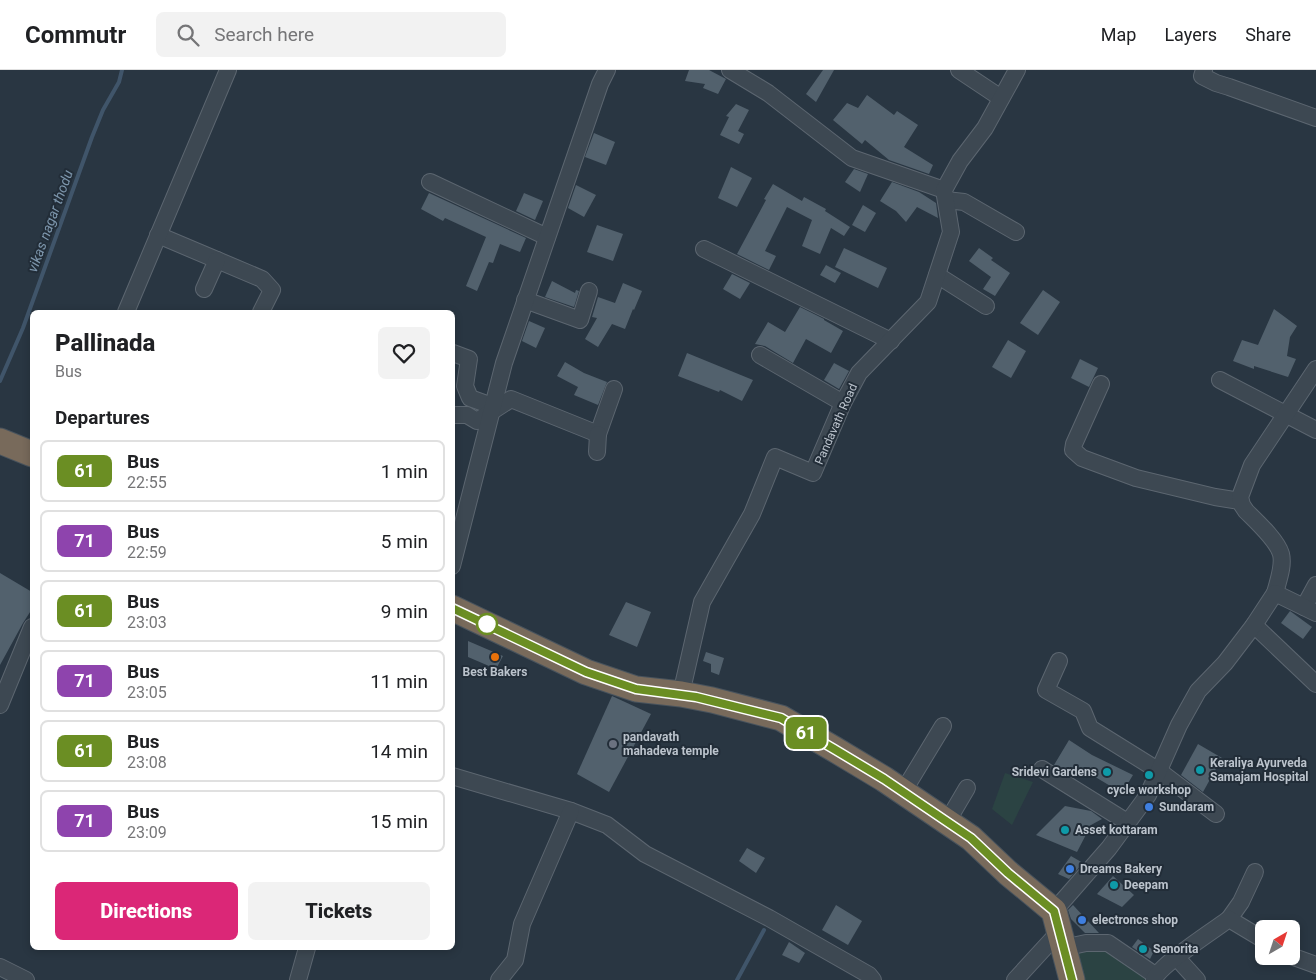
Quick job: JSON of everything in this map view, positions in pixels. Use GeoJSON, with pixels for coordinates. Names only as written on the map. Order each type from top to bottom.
{"type":"FeatureCollection","features":[{"type":"Feature","properties":{"kind":"highway"},"geometry":{"type":"LineString","coordinates":[[0,441],[30,453]]}},
{"type":"Feature","properties":{"kind":"highway"},"geometry":{"type":"LineString","coordinates":[[455,609],[586,672],[636,689],[712,700],[781,718],[884,779],[971,838],[1008,873],[1059,930],[1072,980]]}},
{"type":"Feature","properties":{"kind":"street"},"geometry":{"type":"LineString","coordinates":[[127,310],[228,70]]}},
{"type":"Feature","properties":{"kind":"street"},"geometry":{"type":"LineString","coordinates":[[455,554],[504,363],[600,84],[608,70]]}},
{"type":"Feature","properties":{"kind":"street"},"geometry":{"type":"LineString","coordinates":[[730,70],[768,93],[852,158],[964,202],[1016,232]]}},
{"type":"Feature","properties":{"kind":"street"},"geometry":{"type":"LineString","coordinates":[[959,70],[1001,98]]}},
{"type":"Feature","properties":{"kind":"street"},"geometry":{"type":"LineString","coordinates":[[945,195],[960,161],[985,128],[1017,70]]}},
{"type":"Feature","properties":{"kind":"street"},"geometry":{"type":"LineString","coordinates":[[1204,70],[1202,76],[1216,84],[1316,118]]}},
{"type":"Feature","properties":{"kind":"street"},"geometry":{"type":"LineString","coordinates":[[430,182],[547,238]]}},
{"type":"Feature","properties":{"kind":"street","name":"Pandavath Road"},"geometry":{"type":"LineString","coordinates":[[681,694],[702,602],[752,514],[775,457],[813,473],[843,403],[859,373],[928,302],[951,232],[945,195]]}},
{"type":"Feature","properties":{"kind":"street"},"geometry":{"type":"LineString","coordinates":[[158,235],[262,279],[272,290],[262,310]]}},
{"type":"Feature","properties":{"kind":"street"},"geometry":{"type":"LineString","coordinates":[[704,250],[891,341]]}},
{"type":"Feature","properties":{"kind":"street"},"geometry":{"type":"LineString","coordinates":[[204,289],[217,260]]}},
{"type":"Feature","properties":{"kind":"street"},"geometry":{"type":"LineString","coordinates":[[937,275],[986,306]]}},
{"type":"Feature","properties":{"kind":"street"},"geometry":{"type":"LineString","coordinates":[[525,300],[580,320],[589,291]]}},
{"type":"Feature","properties":{"kind":"street"},"geometry":{"type":"LineString","coordinates":[[455,354],[469,359],[465,386],[470,398],[492,409]]}},
{"type":"Feature","properties":{"kind":"street"},"geometry":{"type":"LineString","coordinates":[[760,355],[843,403]]}},
{"type":"Feature","properties":{"kind":"street"},"geometry":{"type":"LineString","coordinates":[[1015,980],[1059,930],[1109,848],[1148,794],[1179,725],[1198,691],[1225,663],[1254,625],[1275,593],[1281,567],[1280,553],[1274,542],[1246,511],[1240,501],[1240,496],[1256,456],[1287,414],[1316,369]]}},
{"type":"Feature","properties":{"kind":"street"},"geometry":{"type":"LineString","coordinates":[[1220,380],[1316,430]]}},
{"type":"Feature","properties":{"kind":"street"},"geometry":{"type":"LineString","coordinates":[[1101,384],[1074,444],[1073,450],[1075,454],[1136,478],[1240,501]]}},
{"type":"Feature","properties":{"kind":"street"},"geometry":{"type":"LineString","coordinates":[[597,452],[598,434],[614,389]]}},
{"type":"Feature","properties":{"kind":"street"},"geometry":{"type":"LineString","coordinates":[[455,415],[467,415],[477,421],[492,409],[511,399],[598,434]]}},
{"type":"Feature","properties":{"kind":"street"},"geometry":{"type":"LineString","coordinates":[[1275,593],[1310,610],[1316,585]]}},
{"type":"Feature","properties":{"kind":"street"},"geometry":{"type":"LineString","coordinates":[[1254,625],[1316,684]]}},
{"type":"Feature","properties":{"kind":"street"},"geometry":{"type":"LineString","coordinates":[[0,705],[30,632]]}},
{"type":"Feature","properties":{"kind":"street"},"geometry":{"type":"LineString","coordinates":[[1059,661],[1046,690],[1083,711],[1090,728],[1159,771],[1216,814]]}},
{"type":"Feature","properties":{"kind":"street"},"geometry":{"type":"LineString","coordinates":[[903,792],[943,726]]}},
{"type":"Feature","properties":{"kind":"street"},"geometry":{"type":"LineString","coordinates":[[1042,769],[1127,822]]}},
{"type":"Feature","properties":{"kind":"street"},"geometry":{"type":"LineString","coordinates":[[455,777],[571,811],[607,825],[645,854],[768,918],[869,975],[873,980]]}},
{"type":"Feature","properties":{"kind":"street"},"geometry":{"type":"LineString","coordinates":[[947,822],[967,788]]}},
{"type":"Feature","properties":{"kind":"street"},"geometry":{"type":"LineString","coordinates":[[499,980],[515,960],[522,924],[571,811]]}},
{"type":"Feature","properties":{"kind":"street"},"geometry":{"type":"LineString","coordinates":[[1059,930],[1086,943],[1108,943],[1154,977],[1176,958],[1229,919],[1241,902],[1255,872]]}},
{"type":"Feature","properties":{"kind":"street"},"geometry":{"type":"LineString","coordinates":[[1229,919],[1255,935]]}},
{"type":"Feature","properties":{"kind":"street"},"geometry":{"type":"LineString","coordinates":[[301,979],[307,950]]}},
{"type":"Feature","properties":{"kind":"street"},"geometry":{"type":"LineString","coordinates":[[1176,958],[1197,980]]}},
{"type":"Feature","properties":{"kind":"street"},"geometry":{"type":"LineString","coordinates":[[1300,959],[1316,965]]}},
{"type":"Feature","properties":{"kind":"street"},"geometry":{"type":"LineString","coordinates":[[0,967],[26,980]]}},
{"type":"Feature","properties":{"kind":"green space"},"geometry":{"type":"Polygon","coordinates":[[[1005,773],[1033,782],[1012,825],[992,809],[1005,773]]]}},
{"type":"Feature","properties":{"kind":"green space"},"geometry":{"type":"Polygon","coordinates":[[[1098,946],[1144,968],[1145,980],[1081,980],[1076,953],[1098,946]]]}},
{"type":"Feature","properties":{"kind":"building"},"geometry":{"type":"Polygon","coordinates":[[[689,70],[709,70],[726,79],[718,94],[703,88],[705,84],[685,81],[689,70]]]}},
{"type":"Feature","properties":{"kind":"building"},"geometry":{"type":"Polygon","coordinates":[[[823,70],[834,70],[816,102],[806,94],[823,70]]]}},
{"type":"Feature","properties":{"kind":"building"},"geometry":{"type":"Polygon","coordinates":[[[867,95],[894,115],[897,111],[918,125],[904,147],[933,165],[929,174],[889,160],[865,140],[862,144],[833,120],[847,103],[858,108],[867,95]]]}},
{"type":"Feature","properties":{"kind":"building"},"geometry":{"type":"Polygon","coordinates":[[[736,104],[749,110],[738,131],[744,134],[739,144],[720,135],[729,117],[726,116],[736,104]]]}},
{"type":"Feature","properties":{"kind":"building"},"geometry":{"type":"Polygon","coordinates":[[[594,133],[615,142],[606,165],[585,157],[594,133]]]}},
{"type":"Feature","properties":{"kind":"building"},"geometry":{"type":"Polygon","coordinates":[[[731,167],[752,178],[737,207],[718,198],[731,167]]]}},
{"type":"Feature","properties":{"kind":"building"},"geometry":{"type":"Polygon","coordinates":[[[854,169],[868,174],[860,192],[845,182],[854,169]]]}},
{"type":"Feature","properties":{"kind":"building"},"geometry":{"type":"Polygon","coordinates":[[[892,182],[919,192],[936,203],[938,218],[917,207],[906,222],[896,211],[880,201],[892,182]]]}},
{"type":"Feature","properties":{"kind":"building"},"geometry":{"type":"Polygon","coordinates":[[[773,184],[802,201],[804,197],[826,209],[825,211],[850,227],[844,236],[831,228],[820,254],[802,246],[812,220],[787,207],[765,251],[776,256],[769,270],[737,254],[773,184]]]}},
{"type":"Feature","properties":{"kind":"building"},"geometry":{"type":"Polygon","coordinates":[[[576,185],[596,195],[584,217],[568,208],[576,185]]]}},
{"type":"Feature","properties":{"kind":"building"},"geometry":{"type":"Polygon","coordinates":[[[429,193],[526,238],[520,252],[500,244],[493,263],[489,262],[477,291],[466,286],[486,237],[445,218],[443,221],[421,209],[429,193]]]}},
{"type":"Feature","properties":{"kind":"building"},"geometry":{"type":"Polygon","coordinates":[[[524,193],[543,201],[535,220],[516,211],[524,193]]]}},
{"type":"Feature","properties":{"kind":"building"},"geometry":{"type":"Polygon","coordinates":[[[863,205],[876,213],[865,232],[852,225],[863,205]]]}},
{"type":"Feature","properties":{"kind":"building"},"geometry":{"type":"Polygon","coordinates":[[[597,225],[623,234],[613,261],[587,252],[597,225]]]}},
{"type":"Feature","properties":{"kind":"building"},"geometry":{"type":"Polygon","coordinates":[[[844,248],[887,268],[878,288],[835,267],[844,248]]]}},
{"type":"Feature","properties":{"kind":"building"},"geometry":{"type":"Polygon","coordinates":[[[979,248],[993,258],[991,260],[1010,273],[995,296],[983,289],[991,277],[969,261],[979,248]]]}},
{"type":"Feature","properties":{"kind":"building"},"geometry":{"type":"Polygon","coordinates":[[[826,265],[841,273],[835,283],[820,275],[826,265]]]}},
{"type":"Feature","properties":{"kind":"building"},"geometry":{"type":"Polygon","coordinates":[[[732,274],[750,283],[740,299],[723,289],[732,274]]]}},
{"type":"Feature","properties":{"kind":"building"},"geometry":{"type":"Polygon","coordinates":[[[552,281],[575,293],[576,290],[579,291],[574,307],[545,297],[552,281]]]}},
{"type":"Feature","properties":{"kind":"building"},"geometry":{"type":"Polygon","coordinates":[[[623,283],[642,291],[625,329],[612,324],[598,347],[585,339],[597,318],[592,317],[598,297],[615,303],[623,283]]]}},
{"type":"Feature","properties":{"kind":"building"},"geometry":{"type":"Polygon","coordinates":[[[1043,290],[1060,302],[1038,335],[1020,323],[1043,290]]]}},
{"type":"Feature","properties":{"kind":"building"},"geometry":{"type":"Polygon","coordinates":[[[800,307],[843,331],[831,353],[806,339],[793,363],[765,346],[755,344],[768,322],[785,332],[800,307]]]}},
{"type":"Feature","properties":{"kind":"building"},"geometry":{"type":"Polygon","coordinates":[[[1274,309],[1297,326],[1290,337],[1287,356],[1296,359],[1288,377],[1254,366],[1254,369],[1233,361],[1242,340],[1258,345],[1274,309]]]}},
{"type":"Feature","properties":{"kind":"building"},"geometry":{"type":"Polygon","coordinates":[[[529,321],[545,328],[536,348],[522,341],[529,321]]]}},
{"type":"Feature","properties":{"kind":"building"},"geometry":{"type":"Polygon","coordinates":[[[1008,340],[1026,351],[1011,378],[992,367],[1008,340]]]}},
{"type":"Feature","properties":{"kind":"building"},"geometry":{"type":"Polygon","coordinates":[[[687,353],[753,380],[742,401],[720,390],[719,392],[678,376],[687,353]]]}},
{"type":"Feature","properties":{"kind":"building"},"geometry":{"type":"Polygon","coordinates":[[[1080,359],[1098,368],[1089,387],[1071,378],[1080,359]]]}},
{"type":"Feature","properties":{"kind":"building"},"geometry":{"type":"Polygon","coordinates":[[[565,362],[584,373],[607,382],[598,405],[574,395],[578,387],[557,376],[565,362]]]}},
{"type":"Feature","properties":{"kind":"building"},"geometry":{"type":"Polygon","coordinates":[[[834,363],[849,371],[839,389],[824,380],[834,363]]]}},
{"type":"Feature","properties":{"kind":"building"},"geometry":{"type":"Polygon","coordinates":[[[0,573],[30,591],[30,612],[0,665],[0,573]]]}},
{"type":"Feature","properties":{"kind":"building"},"geometry":{"type":"Polygon","coordinates":[[[626,602],[651,612],[637,647],[609,635],[626,602]]]}},
{"type":"Feature","properties":{"kind":"building"},"geometry":{"type":"Polygon","coordinates":[[[1290,611],[1312,627],[1303,639],[1281,623],[1290,611]]]}},
{"type":"Feature","properties":{"kind":"building"},"geometry":{"type":"Polygon","coordinates":[[[468,641],[503,656],[496,669],[468,657],[468,641]]]}},
{"type":"Feature","properties":{"kind":"building"},"geometry":{"type":"Polygon","coordinates":[[[706,652],[724,658],[719,675],[711,672],[711,664],[703,661],[706,652]]]}},
{"type":"Feature","properties":{"kind":"building","name":"pandavath mahadeva temple"},"geometry":{"type":"Polygon","coordinates":[[[612,696],[651,714],[609,792],[577,774],[612,696]]]}},
{"type":"Feature","properties":{"kind":"building"},"geometry":{"type":"Polygon","coordinates":[[[1069,740],[1092,755],[1133,775],[1122,793],[1082,769],[1060,768],[1054,765],[1069,740]]]}},
{"type":"Feature","properties":{"kind":"building","name":"Keraliya Ayurveda Samajam Hospital"},"geometry":{"type":"Polygon","coordinates":[[[1198,744],[1222,758],[1203,792],[1181,775],[1198,744]]]}},
{"type":"Feature","properties":{"kind":"building","name":"Asset kottaram"},"geometry":{"type":"Polygon","coordinates":[[[1065,806],[1091,811],[1102,819],[1091,825],[1077,852],[1036,835],[1065,806]]]}},
{"type":"Feature","properties":{"kind":"building"},"geometry":{"type":"Polygon","coordinates":[[[747,848],[765,858],[756,873],[739,861],[747,848]]]}},
{"type":"Feature","properties":{"kind":"building","name":"Dreams Bakery"},"geometry":{"type":"Polygon","coordinates":[[[1071,856],[1083,863],[1069,879],[1058,874],[1071,856]]]}},
{"type":"Feature","properties":{"kind":"building","name":"Deepam"},"geometry":{"type":"Polygon","coordinates":[[[1113,876],[1134,895],[1122,907],[1097,894],[1113,876]]]}},
{"type":"Feature","properties":{"kind":"building"},"geometry":{"type":"Polygon","coordinates":[[[836,905],[862,921],[848,945],[822,930],[836,905]]]}},
{"type":"Feature","properties":{"kind":"building"},"geometry":{"type":"Polygon","coordinates":[[[1073,905],[1099,933],[1085,933],[1071,919],[1068,910],[1073,905]]]}},
{"type":"Feature","properties":{"kind":"building","name":"Senorita"},"geometry":{"type":"Polygon","coordinates":[[[1138,939],[1154,951],[1150,959],[1132,947],[1138,939]]]}},
{"type":"Feature","properties":{"kind":"building"},"geometry":{"type":"Polygon","coordinates":[[[789,942],[805,953],[799,963],[782,955],[789,942]]]}},
{"type":"Feature","properties":{"kind":"waterway","name":"vikas nagar thodu"},"geometry":{"type":"LineString","coordinates":[[0,381],[23,328],[92,137],[103,110],[119,82],[122,70]]}},
{"type":"Feature","properties":{"kind":"waterway"},"geometry":{"type":"LineString","coordinates":[[737,980],[764,930]]}},
{"type":"Feature","properties":{"kind":"bus line","name":"61"},"geometry":{"type":"LineString","coordinates":[[455,609],[586,672],[636,689],[712,700],[781,718],[884,779],[971,838],[1008,873],[1054,911],[1072,980]]}},
{"type":"Feature","properties":{"kind":"place","name":"Best Bakers"},"geometry":{"type":"Point","coordinates":[495,657]}},
{"type":"Feature","properties":{"kind":"place","name":"pandavath mahadeva temple"},"geometry":{"type":"Point","coordinates":[613,744]}},
{"type":"Feature","properties":{"kind":"place","name":"Keraliya Ayurveda Samajam Hospital"},"geometry":{"type":"Point","coordinates":[1200,770]}},
{"type":"Feature","properties":{"kind":"place","name":"Sridevi Gardens"},"geometry":{"type":"Point","coordinates":[1107,772]}},
{"type":"Feature","properties":{"kind":"place","name":"cycle workshop"},"geometry":{"type":"Point","coordinates":[1149,775]}},
{"type":"Feature","properties":{"kind":"place","name":"Sundaram"},"geometry":{"type":"Point","coordinates":[1149,807]}},
{"type":"Feature","properties":{"kind":"place","name":"Asset kottaram"},"geometry":{"type":"Point","coordinates":[1065,830]}},
{"type":"Feature","properties":{"kind":"place","name":"Dreams Bakery"},"geometry":{"type":"Point","coordinates":[1070,869]}},
{"type":"Feature","properties":{"kind":"place","name":"Deepam"},"geometry":{"type":"Point","coordinates":[1114,885]}},
{"type":"Feature","properties":{"kind":"place","name":"electroncs shop"},"geometry":{"type":"Point","coordinates":[1082,920]}},
{"type":"Feature","properties":{"kind":"place","name":"Senorita"},"geometry":{"type":"Point","coordinates":[1143,949]}}]}
